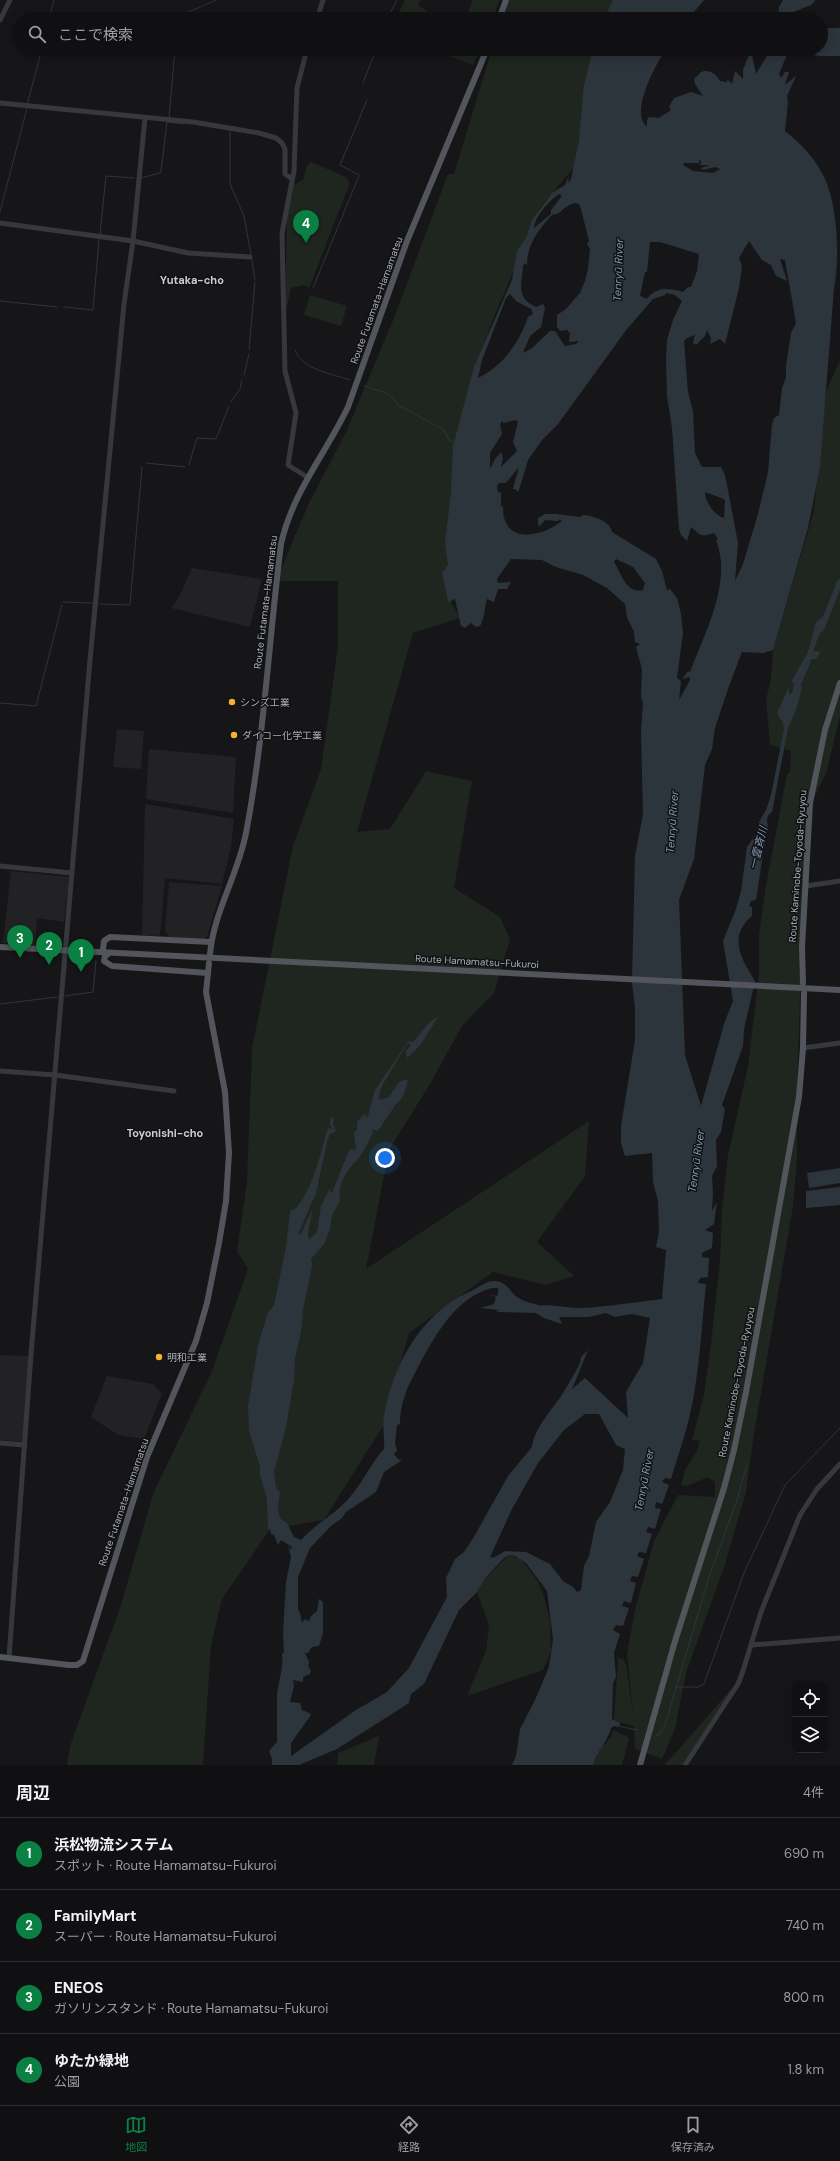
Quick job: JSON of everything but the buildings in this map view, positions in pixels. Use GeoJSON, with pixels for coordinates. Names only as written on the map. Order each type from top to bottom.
{"type":"FeatureCollection","features":[{"type":"Feature","properties":{"kind":"main road"},"geometry":{"type":"LineString","coordinates":[[502,12],[506,0]]}},
{"type":"Feature","properties":{"kind":"main road","name":"Route Futamata-Hamamatsu"},"geometry":{"type":"LineString","coordinates":[[210,954],[214,926],[230,885],[246,835],[256,766],[281,544],[285,524],[307,477],[339,425],[348,407],[405,248],[484,56]]}},
{"type":"Feature","properties":{"kind":"main road","name":"Route Kaminobe-Toyoda-Ryuyou"},"geometry":{"type":"LineString","coordinates":[[803,983],[802,947],[811,796],[825,730],[840,683]]}},
{"type":"Feature","properties":{"kind":"main road"},"geometry":{"type":"LineString","coordinates":[[208,973],[106,968],[102,952],[104,941],[110,937],[211,942]]}},
{"type":"Feature","properties":{"kind":"main road","name":"Route Hamamatsu-Fukuroi"},"geometry":{"type":"LineString","coordinates":[[0,947],[840,990]]}},
{"type":"Feature","properties":{"kind":"main road"},"geometry":{"type":"LineString","coordinates":[[102,952],[107,964],[125,968]]}},
{"type":"Feature","properties":{"kind":"main road","name":"Route Futamata-Hamamatsu"},"geometry":{"type":"LineString","coordinates":[[0,1657],[69,1665],[77,1665],[83,1660],[147,1457],[187,1364],[207,1303],[226,1201],[229,1153],[225,1092],[206,992],[209,963]]}},
{"type":"Feature","properties":{"kind":"main road","name":"Route Kaminobe-Toyoda-Ryuyou"},"geometry":{"type":"LineString","coordinates":[[640,1765],[675,1641],[724,1488],[734,1450],[799,1097],[803,1048],[804,993]]}},
{"type":"Feature","properties":{"kind":"street"},"geometry":{"type":"LineString","coordinates":[[0,20],[10,0]]}},
{"type":"Feature","properties":{"kind":"street"},"geometry":{"type":"LineString","coordinates":[[319,12],[323,0]]}},
{"type":"Feature","properties":{"kind":"street"},"geometry":{"type":"LineString","coordinates":[[305,56],[297,88],[297,130],[292,179],[282,233],[285,371],[296,414],[288,464],[307,477]]}},
{"type":"Feature","properties":{"kind":"street"},"geometry":{"type":"LineString","coordinates":[[0,103],[193,122],[276,138],[282,142],[285,149],[285,174],[292,179]]}},
{"type":"Feature","properties":{"kind":"street"},"geometry":{"type":"LineString","coordinates":[[8,1658],[65,950],[115,394],[124,304],[133,240],[144,118]]}},
{"type":"Feature","properties":{"kind":"street"},"geometry":{"type":"LineString","coordinates":[[0,223],[133,240],[188,253],[250,257]]}},
{"type":"Feature","properties":{"kind":"street"},"geometry":{"type":"LineString","coordinates":[[0,866],[72,873]]}},
{"type":"Feature","properties":{"kind":"street"},"geometry":{"type":"LineString","coordinates":[[806,886],[840,880]]}},
{"type":"Feature","properties":{"kind":"street"},"geometry":{"type":"LineString","coordinates":[[803,1048],[840,1043]]}},
{"type":"Feature","properties":{"kind":"street"},"geometry":{"type":"LineString","coordinates":[[0,1071],[55,1075],[174,1091]]}},
{"type":"Feature","properties":{"kind":"street"},"geometry":{"type":"LineString","coordinates":[[0,1443],[25,1445]]}},
{"type":"Feature","properties":{"kind":"street"},"geometry":{"type":"LineString","coordinates":[[685,1765],[738,1684],[766,1597],[800,1515],[817,1489],[840,1464]]}},
{"type":"Feature","properties":{"kind":"street"},"geometry":{"type":"LineString","coordinates":[[751,1645],[840,1638]]}},
{"type":"Feature","properties":{"kind":"shaded area"},"geometry":{"type":"Polygon","coordinates":[[[405,0],[420,0],[418,5],[428,12],[399,12],[405,0]]]}},
{"type":"Feature","properties":{"kind":"shaded area"},"geometry":{"type":"Polygon","coordinates":[[[473,0],[500,0],[495,12],[468,12],[473,0]]]}},
{"type":"Feature","properties":{"kind":"shaded area"},"geometry":{"type":"Polygon","coordinates":[[[507,0],[617,0],[611,12],[503,12],[507,0]]]}},
{"type":"Feature","properties":{"kind":"shaded area"},"geometry":{"type":"Polygon","coordinates":[[[449,56],[477,56],[473,65],[449,56]]]}},
{"type":"Feature","properties":{"kind":"shaded area"},"geometry":{"type":"Polygon","coordinates":[[[490,56],[593,56],[575,166],[542,205],[493,319],[468,390],[446,593],[460,618],[413,633],[357,832],[390,829],[426,771],[472,781],[454,888],[500,917],[510,939],[494,993],[462,1026],[430,1084],[389,1150],[366,1269],[589,1121],[585,1176],[537,1242],[574,1276],[546,1285],[493,1272],[409,1333],[383,1426],[324,1520],[270,1529],[222,1599],[211,1645],[203,1765],[67,1765],[70,1746],[120,1608],[153,1494],[212,1371],[248,1269],[237,1251],[247,1182],[252,1048],[293,846],[321,769],[338,646],[338,581],[276,581],[309,503],[346,432],[394,318],[448,174],[454,174],[490,56]]]}},
{"type":"Feature","properties":{"kind":"shaded area"},"geometry":{"type":"Polygon","coordinates":[[[311,162],[346,177],[350,183],[309,288],[304,285],[291,288],[285,315],[287,219],[294,185],[303,180],[307,165],[311,162]]]}},
{"type":"Feature","properties":{"kind":"shaded area"},"geometry":{"type":"Polygon","coordinates":[[[310,295],[347,306],[341,326],[304,315],[310,295]]]}},
{"type":"Feature","properties":{"kind":"shaded area"},"geometry":{"type":"Polygon","coordinates":[[[840,360],[840,716],[827,770],[806,816],[797,1091],[797,1159],[793,1206],[754,1434],[746,1492],[725,1564],[686,1673],[675,1729],[662,1759],[635,1749],[634,1726],[614,1721],[618,1658],[623,1659],[626,1664],[633,1714],[627,1654],[635,1610],[654,1541],[678,1495],[715,1497],[715,1482],[708,1477],[687,1486],[681,1485],[685,1470],[697,1451],[699,1442],[701,1441],[692,1440],[704,1395],[711,1344],[720,1261],[722,1209],[728,1155],[748,1066],[759,975],[759,935],[765,891],[787,774],[790,772],[791,751],[770,745],[766,700],[771,679],[773,650],[814,511],[826,392],[840,360]]]}},
{"type":"Feature","properties":{"kind":"shaded area"},"geometry":{"type":"Polygon","coordinates":[[[192,568],[262,579],[250,627],[171,608],[179,597],[192,568]]]}},
{"type":"Feature","properties":{"kind":"shaded area"},"geometry":{"type":"Polygon","coordinates":[[[117,729],[144,731],[141,769],[113,767],[117,729]]]}},
{"type":"Feature","properties":{"kind":"shaded area"},"geometry":{"type":"Polygon","coordinates":[[[149,749],[236,757],[233,813],[146,799],[149,749]]]}},
{"type":"Feature","properties":{"kind":"shaded area"},"geometry":{"type":"Polygon","coordinates":[[[145,804],[234,819],[231,847],[222,884],[165,878],[160,935],[157,936],[142,935],[145,804]]]}},
{"type":"Feature","properties":{"kind":"shaded area"},"geometry":{"type":"Polygon","coordinates":[[[11,871],[69,877],[64,922],[37,918],[35,945],[3,943],[11,871]]]}},
{"type":"Feature","properties":{"kind":"shaded area"},"geometry":{"type":"Polygon","coordinates":[[[169,882],[222,886],[207,937],[203,939],[169,937],[165,931],[169,882]]]}},
{"type":"Feature","properties":{"kind":"shaded area"},"geometry":{"type":"Polygon","coordinates":[[[0,1355],[30,1356],[23,1442],[0,1440],[0,1355]]]}},
{"type":"Feature","properties":{"kind":"shaded area"},"geometry":{"type":"Polygon","coordinates":[[[107,1376],[153,1384],[162,1394],[144,1439],[118,1435],[91,1417],[107,1376]]]}},
{"type":"Feature","properties":{"kind":"shaded area"},"geometry":{"type":"Polygon","coordinates":[[[509,1555],[521,1559],[538,1581],[550,1620],[551,1651],[543,1670],[467,1696],[486,1651],[489,1625],[477,1592],[486,1577],[509,1555]]]}},
{"type":"Feature","properties":{"kind":"shaded area"},"geometry":{"type":"Polygon","coordinates":[[[733,1687],[687,1765],[664,1765],[672,1757],[733,1687]]]}},
{"type":"Feature","properties":{"kind":"shaded area"},"geometry":{"type":"Polygon","coordinates":[[[613,1730],[629,1738],[622,1765],[593,1765],[600,1749],[611,1737],[613,1730]]]}},
{"type":"Feature","properties":{"kind":"shaded area"},"geometry":{"type":"Polygon","coordinates":[[[379,1736],[374,1765],[337,1765],[338,1753],[379,1736]]]}},
{"type":"Feature","properties":{"kind":"water"},"geometry":{"type":"Polygon","coordinates":[[[613,0],[704,0],[694,12],[607,12],[613,0]]]}},
{"type":"Feature","properties":{"kind":"water"},"geometry":{"type":"Polygon","coordinates":[[[783,0],[815,1],[811,5],[794,12],[779,12],[779,7],[783,0]]]}},
{"type":"Feature","properties":{"kind":"water"},"geometry":{"type":"Polygon","coordinates":[[[828,28],[840,28],[840,56],[828,56],[828,28]]]}},
{"type":"Feature","properties":{"kind":"water","name":"Tenryū River"},"geometry":{"type":"Polygon","coordinates":[[[591,56],[662,56],[646,88],[642,100],[642,120],[647,127],[647,120],[649,117],[659,118],[671,110],[669,107],[674,98],[691,92],[703,96],[695,84],[694,79],[701,72],[707,71],[714,74],[720,81],[727,82],[727,79],[732,84],[735,71],[743,79],[743,70],[748,56],[752,56],[756,74],[767,56],[787,56],[779,74],[781,78],[785,72],[789,72],[785,85],[796,76],[787,96],[788,102],[785,131],[806,150],[815,161],[827,185],[834,214],[837,261],[820,467],[808,528],[773,650],[763,653],[742,652],[729,686],[715,728],[712,749],[705,765],[694,859],[679,900],[685,1055],[701,1106],[724,1024],[733,1001],[723,941],[736,909],[741,891],[747,847],[756,834],[758,824],[766,810],[771,795],[784,729],[783,723],[777,713],[789,687],[789,694],[792,693],[795,685],[791,682],[808,652],[816,622],[823,617],[823,625],[813,651],[821,652],[816,659],[812,659],[798,679],[802,688],[797,707],[788,728],[772,812],[767,818],[769,830],[766,834],[756,900],[751,901],[749,906],[752,907],[752,916],[744,924],[740,932],[739,948],[742,957],[755,981],[744,1029],[743,1046],[722,1105],[725,1109],[721,1132],[716,1140],[717,1166],[712,1176],[712,1211],[717,1202],[714,1224],[705,1230],[713,1233],[712,1248],[702,1253],[702,1257],[709,1258],[708,1277],[700,1278],[698,1283],[706,1284],[693,1400],[689,1420],[671,1479],[665,1478],[662,1482],[669,1485],[662,1504],[656,1502],[655,1508],[661,1509],[655,1529],[648,1527],[646,1532],[652,1534],[646,1553],[639,1552],[637,1556],[644,1559],[638,1577],[632,1576],[630,1581],[636,1583],[631,1603],[624,1601],[622,1606],[629,1608],[623,1626],[616,1625],[613,1630],[620,1634],[614,1653],[616,1677],[613,1683],[612,1719],[620,1723],[619,1727],[614,1726],[611,1728],[610,1733],[593,1765],[512,1765],[516,1756],[520,1729],[535,1700],[549,1667],[553,1639],[547,1591],[526,1563],[515,1556],[509,1555],[504,1558],[486,1577],[477,1592],[459,1610],[424,1684],[411,1694],[409,1703],[337,1749],[299,1765],[272,1765],[272,1759],[269,1751],[277,1742],[277,1696],[282,1654],[284,1652],[283,1633],[286,1582],[291,1557],[288,1546],[291,1550],[292,1547],[281,1540],[278,1545],[274,1535],[271,1534],[270,1529],[268,1530],[267,1499],[260,1475],[260,1467],[249,1431],[248,1406],[258,1345],[268,1313],[274,1305],[286,1247],[290,1211],[296,1208],[303,1198],[313,1178],[328,1128],[333,1129],[330,1124],[331,1118],[334,1118],[333,1124],[336,1131],[330,1134],[327,1142],[316,1193],[299,1232],[300,1236],[312,1210],[308,1232],[309,1240],[317,1232],[321,1206],[330,1188],[330,1192],[332,1193],[349,1150],[352,1149],[354,1151],[356,1149],[354,1133],[357,1129],[357,1122],[365,1113],[366,1118],[368,1116],[375,1090],[410,1039],[409,1042],[413,1042],[427,1025],[438,1017],[421,1044],[407,1058],[406,1051],[411,1045],[408,1043],[407,1044],[383,1084],[380,1091],[379,1100],[389,1097],[399,1082],[408,1079],[403,1097],[396,1104],[378,1131],[372,1129],[373,1133],[359,1158],[349,1169],[343,1179],[339,1195],[340,1201],[332,1215],[330,1229],[324,1244],[311,1259],[312,1266],[295,1358],[294,1380],[286,1427],[274,1472],[276,1488],[280,1493],[278,1506],[279,1515],[281,1519],[287,1523],[294,1537],[301,1540],[344,1503],[355,1491],[384,1449],[384,1416],[388,1397],[402,1361],[423,1328],[437,1313],[452,1301],[492,1281],[500,1282],[520,1299],[543,1306],[548,1305],[575,1308],[611,1306],[662,1299],[666,1250],[656,1247],[659,1232],[658,1201],[653,1182],[652,1153],[625,1156],[621,1143],[621,1126],[635,1040],[635,1008],[632,983],[635,856],[643,814],[641,732],[643,702],[641,697],[642,669],[636,647],[640,644],[635,642],[634,632],[627,617],[625,604],[607,588],[583,575],[556,567],[542,560],[511,559],[497,579],[498,583],[511,582],[507,589],[498,589],[494,602],[487,599],[483,619],[480,626],[476,627],[471,623],[465,628],[461,626],[455,599],[449,603],[448,601],[442,573],[448,565],[445,543],[451,493],[453,446],[474,367],[512,280],[517,251],[526,238],[532,220],[552,193],[565,185],[569,176],[568,183],[571,179],[579,140],[584,85],[591,56]],[[699,160],[699,163],[684,163],[683,165],[693,171],[713,173],[720,169],[715,167],[703,170],[701,168],[710,165],[699,165],[702,162],[699,160]],[[559,194],[543,209],[535,223],[534,228],[551,214],[551,210],[562,196],[559,194]],[[575,203],[559,213],[552,215],[542,227],[531,244],[527,258],[527,265],[525,263],[523,266],[521,285],[522,295],[529,303],[536,307],[543,304],[545,308],[541,327],[530,336],[523,353],[532,348],[550,331],[555,331],[565,346],[576,344],[579,341],[569,342],[570,333],[567,330],[560,331],[557,327],[557,315],[566,309],[580,293],[588,269],[590,249],[587,244],[589,241],[581,209],[579,204],[575,203]],[[749,241],[739,258],[742,266],[739,288],[725,344],[720,339],[710,344],[711,338],[707,330],[705,336],[696,345],[693,343],[695,335],[684,341],[688,392],[693,411],[695,453],[702,467],[721,467],[725,475],[738,543],[735,581],[743,564],[758,514],[768,472],[772,424],[774,418],[779,415],[782,388],[786,378],[786,366],[791,333],[796,323],[785,260],[780,259],[787,281],[776,276],[771,265],[762,260],[749,241]],[[650,242],[647,272],[645,272],[640,296],[647,299],[655,292],[664,289],[683,292],[688,287],[691,287],[697,271],[699,254],[660,242],[650,242]],[[666,293],[665,295],[653,299],[627,329],[558,424],[542,440],[528,460],[519,490],[517,492],[516,489],[513,489],[519,467],[506,483],[499,483],[497,487],[499,493],[501,492],[501,507],[503,506],[504,519],[509,527],[515,532],[533,534],[553,527],[562,521],[559,519],[558,521],[545,520],[540,526],[538,524],[538,518],[545,514],[581,517],[583,515],[605,522],[611,528],[612,532],[656,559],[662,571],[667,590],[670,589],[677,598],[681,614],[683,633],[677,678],[681,681],[679,700],[690,680],[690,677],[682,679],[688,671],[690,672],[715,608],[721,573],[720,557],[716,541],[718,539],[714,533],[701,535],[691,527],[687,541],[681,535],[679,529],[672,428],[667,396],[666,359],[667,340],[673,320],[682,301],[675,295],[666,293]],[[510,294],[506,298],[482,360],[478,378],[495,367],[509,353],[520,336],[528,317],[533,314],[531,309],[516,301],[510,294]],[[503,420],[500,424],[502,434],[490,453],[490,469],[495,459],[501,452],[503,458],[501,467],[517,451],[513,442],[518,422],[516,420],[503,423],[503,420]],[[705,492],[708,504],[714,511],[724,518],[724,499],[705,492]],[[616,559],[614,562],[628,586],[632,589],[643,590],[645,583],[633,567],[616,559]],[[492,1288],[477,1294],[452,1314],[431,1343],[408,1387],[401,1410],[400,1424],[397,1425],[395,1443],[397,1450],[394,1454],[398,1459],[402,1460],[384,1472],[376,1492],[346,1512],[342,1518],[331,1526],[310,1548],[298,1577],[298,1609],[301,1616],[301,1621],[303,1622],[304,1619],[309,1621],[311,1616],[317,1611],[319,1599],[323,1602],[323,1633],[319,1646],[312,1647],[308,1653],[305,1653],[309,1662],[308,1666],[311,1671],[310,1674],[303,1677],[303,1682],[293,1680],[294,1686],[290,1702],[300,1703],[302,1710],[311,1715],[291,1743],[291,1756],[356,1710],[387,1692],[409,1668],[447,1597],[446,1578],[455,1559],[464,1552],[508,1476],[532,1447],[536,1433],[544,1419],[567,1386],[580,1363],[581,1357],[588,1350],[572,1389],[585,1378],[628,1418],[626,1392],[643,1363],[650,1318],[632,1314],[615,1317],[606,1313],[589,1317],[559,1317],[562,1324],[544,1318],[536,1313],[496,1312],[499,1310],[480,1308],[494,1304],[496,1297],[489,1294],[496,1296],[498,1295],[498,1288],[492,1288]],[[585,1414],[564,1430],[538,1463],[512,1509],[490,1557],[493,1558],[505,1551],[526,1552],[550,1564],[563,1581],[573,1587],[577,1592],[581,1590],[584,1566],[589,1556],[596,1522],[610,1502],[623,1470],[625,1449],[616,1445],[599,1414],[585,1414]]]}},
{"type":"Feature","properties":{"kind":"water"},"geometry":{"type":"Polygon","coordinates":[[[840,1168],[840,1183],[809,1188],[807,1173],[840,1168]]]}},
{"type":"Feature","properties":{"kind":"water"},"geometry":{"type":"Polygon","coordinates":[[[840,1187],[840,1205],[806,1208],[806,1191],[840,1187]]]}},
{"type":"Feature","properties":{"kind":"waterway"},"geometry":{"type":"LineString","coordinates":[[51,12],[54,0]]}},
{"type":"Feature","properties":{"kind":"waterway"},"geometry":{"type":"LineString","coordinates":[[188,12],[216,0]]}},
{"type":"Feature","properties":{"kind":"waterway"},"geometry":{"type":"LineString","coordinates":[[391,12],[397,0]]}},
{"type":"Feature","properties":{"kind":"waterway"},"geometry":{"type":"LineString","coordinates":[[27,105],[40,56]]}},
{"type":"Feature","properties":{"kind":"waterway"},"geometry":{"type":"LineString","coordinates":[[169,118],[174,56]]}},
{"type":"Feature","properties":{"kind":"waterway"},"geometry":{"type":"LineString","coordinates":[[363,83],[373,56]]}},
{"type":"Feature","properties":{"kind":"waterway"},"geometry":{"type":"LineString","coordinates":[[313,288],[359,175],[340,165],[367,100]]}},
{"type":"Feature","properties":{"kind":"waterway"},"geometry":{"type":"LineString","coordinates":[[0,212],[27,108]]}},
{"type":"Feature","properties":{"kind":"waterway"},"geometry":{"type":"LineString","coordinates":[[141,178],[160,173],[161,171],[167,122],[183,124]]}},
{"type":"Feature","properties":{"kind":"waterway"},"geometry":{"type":"LineString","coordinates":[[230,130],[230,184],[244,216],[251,255]]}},
{"type":"Feature","properties":{"kind":"waterway"},"geometry":{"type":"LineString","coordinates":[[100,234],[106,176],[134,178]]}},
{"type":"Feature","properties":{"kind":"waterway"},"geometry":{"type":"LineString","coordinates":[[64,307],[93,310],[99,239]]}},
{"type":"Feature","properties":{"kind":"waterway"},"geometry":{"type":"LineString","coordinates":[[252,260],[255,280]]}},
{"type":"Feature","properties":{"kind":"waterway"},"geometry":{"type":"LineString","coordinates":[[249,350],[255,282]]}},
{"type":"Feature","properties":{"kind":"waterway"},"geometry":{"type":"LineString","coordinates":[[0,301],[57,307]]}},
{"type":"Feature","properties":{"kind":"waterway"},"geometry":{"type":"LineString","coordinates":[[295,350],[299,357],[311,367],[350,380]]}},
{"type":"Feature","properties":{"kind":"waterway"},"geometry":{"type":"LineString","coordinates":[[244,375],[249,354]]}},
{"type":"Feature","properties":{"kind":"waterway"},"geometry":{"type":"LineString","coordinates":[[231,402],[240,389],[242,380]]}},
{"type":"Feature","properties":{"kind":"waterway"},"geometry":{"type":"LineString","coordinates":[[364,386],[389,394],[398,405],[444,430],[449,440],[454,442]]}},
{"type":"Feature","properties":{"kind":"waterway"},"geometry":{"type":"LineString","coordinates":[[189,465],[197,438],[216,439],[229,406]]}},
{"type":"Feature","properties":{"kind":"waterway"},"geometry":{"type":"LineString","coordinates":[[146,463],[185,467]]}},
{"type":"Feature","properties":{"kind":"waterway"},"geometry":{"type":"LineString","coordinates":[[99,604],[130,605],[142,467]]}},
{"type":"Feature","properties":{"kind":"waterway","name":"一雲斉川"},"geometry":{"type":"LineString","coordinates":[[821,629],[840,582]]}},
{"type":"Feature","properties":{"kind":"waterway"},"geometry":{"type":"LineString","coordinates":[[63,602],[93,603]]}},
{"type":"Feature","properties":{"kind":"waterway"},"geometry":{"type":"LineString","coordinates":[[0,703],[36,706],[62,605]]}},
{"type":"Feature","properties":{"kind":"waterway","name":"一雲斉川"},"geometry":{"type":"LineString","coordinates":[[796,688],[807,663]]}},
{"type":"Feature","properties":{"kind":"waterway"},"geometry":{"type":"LineString","coordinates":[[65,996],[93,992],[96,961]]}},
{"type":"Feature","properties":{"kind":"waterway"},"geometry":{"type":"LineString","coordinates":[[0,1004],[57,997]]}},
{"type":"Feature","properties":{"kind":"waterway"},"geometry":{"type":"LineString","coordinates":[[676,1687],[698,1687],[704,1684],[744,1573],[785,1485],[840,1428]]}},
{"type":"Feature","properties":{"kind":"waterway"},"geometry":{"type":"LineString","coordinates":[[656,1735],[659,1735],[665,1725],[709,1577],[737,1500],[747,1464]]}},
{"type":"Feature","properties":{"kind":"waterway"},"geometry":{"type":"LineString","coordinates":[[618,1726],[637,1730]]}},
{"type":"Feature","properties":{"kind":"place","name":"ゆたか緑地"},"geometry":{"type":"Point","coordinates":[306,243]}},
{"type":"Feature","properties":{"kind":"place","name":"シンズ工業"},"geometry":{"type":"Point","coordinates":[232,702]}},
{"type":"Feature","properties":{"kind":"place","name":"ダイコー化学工業"},"geometry":{"type":"Point","coordinates":[234,735]}},
{"type":"Feature","properties":{"kind":"place","name":"ENEOS"},"geometry":{"type":"Point","coordinates":[20,958]}},
{"type":"Feature","properties":{"kind":"place","name":"FamilyMart"},"geometry":{"type":"Point","coordinates":[49,965]}},
{"type":"Feature","properties":{"kind":"place","name":"浜松物流システム"},"geometry":{"type":"Point","coordinates":[81,972]}},
{"type":"Feature","properties":{"kind":"place","name":"明和工業"},"geometry":{"type":"Point","coordinates":[159,1357]}},
{"type":"Feature","properties":{"kind":"district","name":"Yutaka-cho"},"geometry":{"type":"Point","coordinates":[192,280]}},
{"type":"Feature","properties":{"kind":"district","name":"Toyonishi-cho"},"geometry":{"type":"Point","coordinates":[165,1133]}}]}
